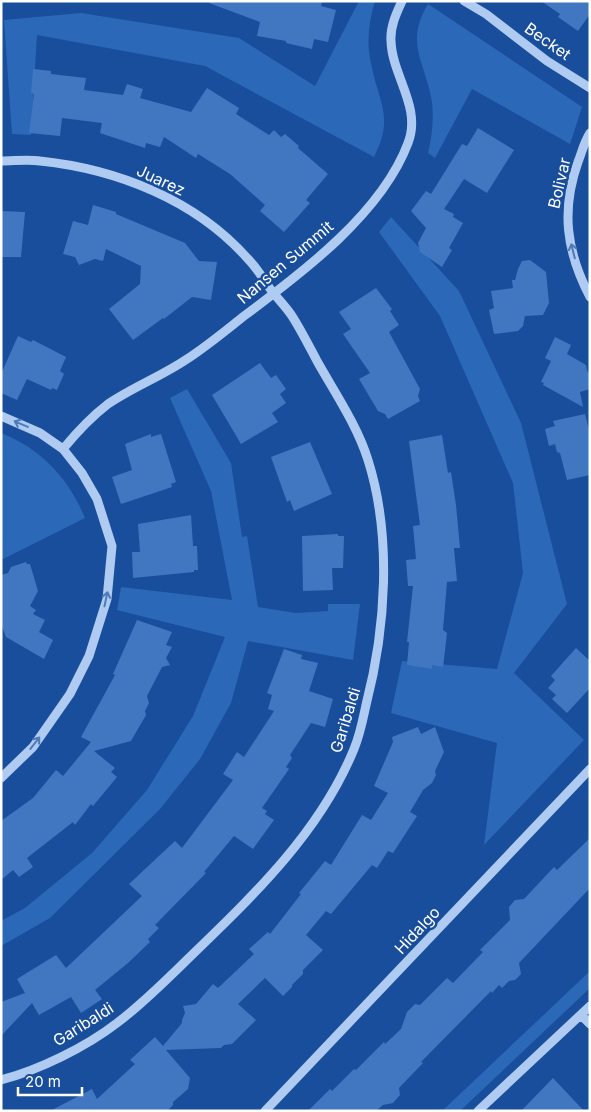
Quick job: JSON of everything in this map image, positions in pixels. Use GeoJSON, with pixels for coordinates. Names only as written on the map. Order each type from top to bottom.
{"type":"FeatureCollection","features":[{"type":"Feature","properties":{"kind":"street","name":"Nansen Summit"},"geometry":{"type":"LineString","coordinates":[[63,448],[86,422],[110,403],[187,360],[274,294],[335,243],[373,202],[394,171],[409,142],[412,112],[397,67],[391,41],[393,22],[402,1]]}},
{"type":"Feature","properties":{"kind":"street","name":"Becket"},"geometry":{"type":"LineString","coordinates":[[464,1],[486,14],[547,60],[590,88]]}},
{"type":"Feature","properties":{"kind":"street","name":"Bolivar"},"geometry":{"type":"LineString","coordinates":[[590,133],[574,173],[568,195],[566,218],[576,264],[590,297]]}},
{"type":"Feature","properties":{"kind":"street","name":"Juarez"},"geometry":{"type":"LineString","coordinates":[[1,161],[38,160],[80,167],[136,183],[157,192],[197,215],[233,244],[250,260],[274,294]]}},
{"type":"Feature","properties":{"kind":"street","name":"Garibaldi"},"geometry":{"type":"LineString","coordinates":[[1,1080],[15,1077],[79,1048],[118,1022],[169,976],[246,903],[277,870],[339,783],[356,745],[371,686],[383,617],[381,518],[368,459],[352,424],[290,314],[274,294]]}},
{"type":"Feature","properties":{"kind":"street"},"geometry":{"type":"LineString","coordinates":[[1,416],[40,433],[63,448],[82,473],[97,499],[112,546],[107,598],[89,656],[70,694],[33,747],[1,778]]}},
{"type":"Feature","properties":{"kind":"street","name":"Hidalgo"},"geometry":{"type":"LineString","coordinates":[[265,1111],[590,769]]}},
{"type":"Feature","properties":{"kind":"street"},"geometry":{"type":"LineString","coordinates":[[478,1111],[590,1006]]}},
{"type":"Feature","properties":{"kind":"street"},"geometry":{"type":"LineString","coordinates":[[581,1014],[590,1024]]}},
{"type":"Feature","properties":{"kind":"shaded area"},"geometry":{"type":"Polygon","coordinates":[[[359,1],[375,1],[368,39],[369,55],[384,120],[380,143],[374,157],[205,66],[37,35],[31,135],[12,134],[4,20],[81,13],[239,38],[315,86],[359,1]]]}},
{"type":"Feature","properties":{"kind":"shaded area"},"geometry":{"type":"Polygon","coordinates":[[[428,4],[582,107],[570,144],[472,89],[435,158],[428,153],[432,128],[432,102],[417,42],[421,18],[428,4]]]}},
{"type":"Feature","properties":{"kind":"shaded area"},"geometry":{"type":"Polygon","coordinates":[[[391,217],[459,291],[521,423],[567,604],[514,673],[584,740],[484,845],[497,743],[391,713],[402,661],[497,669],[523,573],[513,483],[440,316],[379,232],[391,217]]]}},
{"type":"Feature","properties":{"kind":"shaded area"},"geometry":{"type":"Polygon","coordinates":[[[187,389],[231,463],[242,537],[247,536],[258,607],[296,613],[328,611],[328,604],[360,604],[353,660],[248,641],[231,703],[200,759],[160,809],[50,918],[1,946],[1,921],[25,908],[92,853],[147,790],[193,716],[225,637],[117,610],[121,587],[232,600],[211,491],[170,398],[187,389]]]}},
{"type":"Feature","properties":{"kind":"shaded area"},"geometry":{"type":"Polygon","coordinates":[[[1,433],[29,448],[52,467],[71,491],[85,518],[1,560],[1,433]]]}},
{"type":"Feature","properties":{"kind":"shaded area"},"geometry":{"type":"Polygon","coordinates":[[[590,971],[590,988],[460,1111],[442,1111],[590,971]]]}},
{"type":"Feature","properties":{"kind":"building"},"geometry":{"type":"Polygon","coordinates":[[[209,1],[322,1],[321,6],[336,10],[328,42],[314,39],[312,49],[286,43],[286,41],[257,36],[260,22],[209,3],[209,1]]]}},
{"type":"Feature","properties":{"kind":"building"},"geometry":{"type":"Polygon","coordinates":[[[541,1],[590,1],[590,14],[578,31],[558,17],[560,14],[541,1]]]}},
{"type":"Feature","properties":{"kind":"building"},"geometry":{"type":"Polygon","coordinates":[[[33,69],[51,71],[51,74],[86,78],[84,90],[123,95],[127,84],[143,89],[140,98],[191,112],[207,88],[239,108],[236,114],[269,135],[274,130],[281,137],[285,134],[328,174],[306,200],[310,203],[284,232],[260,211],[265,205],[230,174],[198,154],[196,158],[164,137],[160,147],[146,143],[145,148],[100,133],[102,123],[62,118],[60,136],[29,133],[34,94],[31,93],[33,69]]]}},
{"type":"Feature","properties":{"kind":"building"},"geometry":{"type":"Polygon","coordinates":[[[478,128],[514,150],[487,193],[464,179],[444,209],[454,214],[453,217],[463,223],[449,248],[452,250],[442,267],[420,252],[418,243],[426,228],[411,211],[426,191],[431,194],[462,144],[467,146],[478,128]]]}},
{"type":"Feature","properties":{"kind":"building"},"geometry":{"type":"Polygon","coordinates":[[[93,205],[116,212],[116,214],[185,243],[199,261],[217,262],[211,300],[192,297],[133,340],[109,309],[140,284],[141,266],[106,249],[103,261],[95,259],[79,265],[75,257],[63,254],[73,221],[88,225],[93,205]]]}},
{"type":"Feature","properties":{"kind":"building"},"geometry":{"type":"Polygon","coordinates":[[[1,211],[25,212],[21,257],[1,257],[1,211]]]}},
{"type":"Feature","properties":{"kind":"building"},"geometry":{"type":"Polygon","coordinates":[[[530,260],[546,272],[549,303],[543,315],[525,316],[523,326],[518,331],[494,334],[489,310],[494,308],[491,291],[513,288],[512,280],[515,280],[522,261],[530,260]]]}},
{"type":"Feature","properties":{"kind":"building"},"geometry":{"type":"Polygon","coordinates":[[[376,288],[392,309],[390,311],[399,325],[389,332],[420,389],[418,396],[420,401],[388,419],[385,414],[378,411],[359,379],[370,373],[343,334],[351,329],[339,312],[376,288]]]}},
{"type":"Feature","properties":{"kind":"building"},"geometry":{"type":"Polygon","coordinates":[[[18,336],[31,342],[33,340],[66,357],[60,371],[64,374],[57,390],[52,388],[51,390],[27,379],[17,400],[1,393],[1,374],[18,336]]]}},
{"type":"Feature","properties":{"kind":"building"},"geometry":{"type":"Polygon","coordinates":[[[555,337],[571,345],[567,354],[586,365],[587,371],[590,373],[590,389],[580,392],[583,407],[543,385],[544,383],[541,382],[551,361],[545,358],[555,337]]]}},
{"type":"Feature","properties":{"kind":"building"},"geometry":{"type":"Polygon","coordinates":[[[260,363],[271,378],[276,375],[286,389],[280,394],[286,403],[272,413],[278,422],[241,444],[212,395],[260,363]]]}},
{"type":"Feature","properties":{"kind":"building"},"geometry":{"type":"Polygon","coordinates":[[[585,414],[590,434],[590,475],[567,480],[560,453],[557,452],[555,444],[549,446],[545,429],[555,426],[553,421],[585,414]]]}},
{"type":"Feature","properties":{"kind":"building"},"geometry":{"type":"Polygon","coordinates":[[[151,434],[151,437],[161,434],[176,482],[171,484],[172,487],[121,504],[112,477],[132,470],[125,444],[151,434]]]}},
{"type":"Feature","properties":{"kind":"building"},"geometry":{"type":"Polygon","coordinates":[[[442,435],[448,473],[451,472],[460,548],[454,548],[457,581],[447,582],[443,630],[447,633],[443,667],[432,665],[432,669],[407,665],[409,642],[407,642],[413,586],[408,586],[406,560],[416,559],[413,526],[420,525],[409,441],[442,435]]]}},
{"type":"Feature","properties":{"kind":"building"},"geometry":{"type":"Polygon","coordinates":[[[310,442],[332,494],[294,511],[290,500],[287,502],[271,457],[310,442]]]}},
{"type":"Feature","properties":{"kind":"building"},"geometry":{"type":"Polygon","coordinates":[[[191,515],[193,546],[197,546],[198,570],[133,578],[132,552],[140,552],[138,524],[191,515]]]}},
{"type":"Feature","properties":{"kind":"building"},"geometry":{"type":"Polygon","coordinates":[[[338,534],[338,536],[344,536],[343,568],[332,568],[333,590],[303,591],[302,536],[338,534]]]}},
{"type":"Feature","properties":{"kind":"building"},"geometry":{"type":"Polygon","coordinates":[[[26,562],[30,564],[38,591],[30,606],[36,610],[33,614],[45,620],[39,632],[53,640],[44,659],[6,637],[1,624],[1,575],[8,573],[11,567],[26,562]]]}},
{"type":"Feature","properties":{"kind":"building"},"geometry":{"type":"Polygon","coordinates":[[[137,620],[172,632],[166,645],[172,647],[166,658],[170,665],[162,667],[147,696],[149,703],[145,711],[146,715],[131,741],[94,751],[115,768],[111,772],[117,777],[93,806],[91,804],[75,825],[73,822],[27,858],[33,867],[19,877],[13,870],[1,880],[1,821],[33,798],[56,770],[63,776],[91,742],[81,737],[115,675],[113,674],[137,620]]]}},
{"type":"Feature","properties":{"kind":"building"},"geometry":{"type":"Polygon","coordinates":[[[576,648],[590,661],[590,688],[567,713],[552,699],[556,695],[548,688],[555,680],[551,676],[576,648]]]}},
{"type":"Feature","properties":{"kind":"building"},"geometry":{"type":"Polygon","coordinates":[[[284,649],[302,655],[301,659],[318,663],[309,691],[333,699],[325,727],[311,723],[290,755],[292,758],[286,767],[289,769],[262,808],[267,811],[265,814],[274,820],[253,849],[234,836],[204,872],[206,873],[155,925],[159,928],[148,939],[150,942],[95,990],[102,999],[81,1013],[71,997],[39,1015],[32,1003],[1,1036],[1,1002],[25,993],[17,979],[56,955],[66,968],[142,896],[129,884],[175,841],[182,848],[233,780],[223,774],[237,752],[244,757],[274,711],[268,709],[272,695],[267,693],[284,649]]]}},
{"type":"Feature","properties":{"kind":"building"},"geometry":{"type":"Polygon","coordinates":[[[418,727],[421,734],[435,727],[444,752],[435,771],[436,775],[432,783],[423,790],[410,812],[417,816],[393,853],[388,851],[377,868],[372,865],[331,914],[326,911],[306,935],[323,950],[303,970],[303,974],[292,987],[283,996],[265,978],[238,1004],[256,1020],[232,1044],[224,1045],[221,1048],[166,1050],[190,1078],[188,1089],[173,1102],[173,1105],[167,1111],[50,1111],[92,1089],[97,1099],[135,1064],[130,1060],[155,1037],[163,1046],[182,1023],[185,1013],[183,1006],[196,1004],[213,984],[218,988],[254,954],[249,949],[268,932],[270,934],[301,894],[299,893],[325,861],[331,865],[362,815],[371,820],[388,793],[374,786],[393,742],[392,737],[418,727]]]}},
{"type":"Feature","properties":{"kind":"building"},"geometry":{"type":"Polygon","coordinates":[[[590,838],[590,888],[519,963],[521,974],[502,988],[499,985],[492,993],[491,991],[421,1062],[423,1063],[399,1088],[400,1095],[393,1103],[383,1105],[376,1111],[308,1111],[330,1089],[332,1091],[384,1042],[385,1044],[401,1029],[407,1012],[415,1004],[420,1005],[447,978],[453,983],[483,952],[480,950],[510,920],[509,907],[515,900],[524,899],[554,867],[557,870],[590,838]]]}},
{"type":"Feature","properties":{"kind":"building"},"geometry":{"type":"Polygon","coordinates":[[[553,1078],[584,1111],[521,1111],[553,1078]]]}}]}
